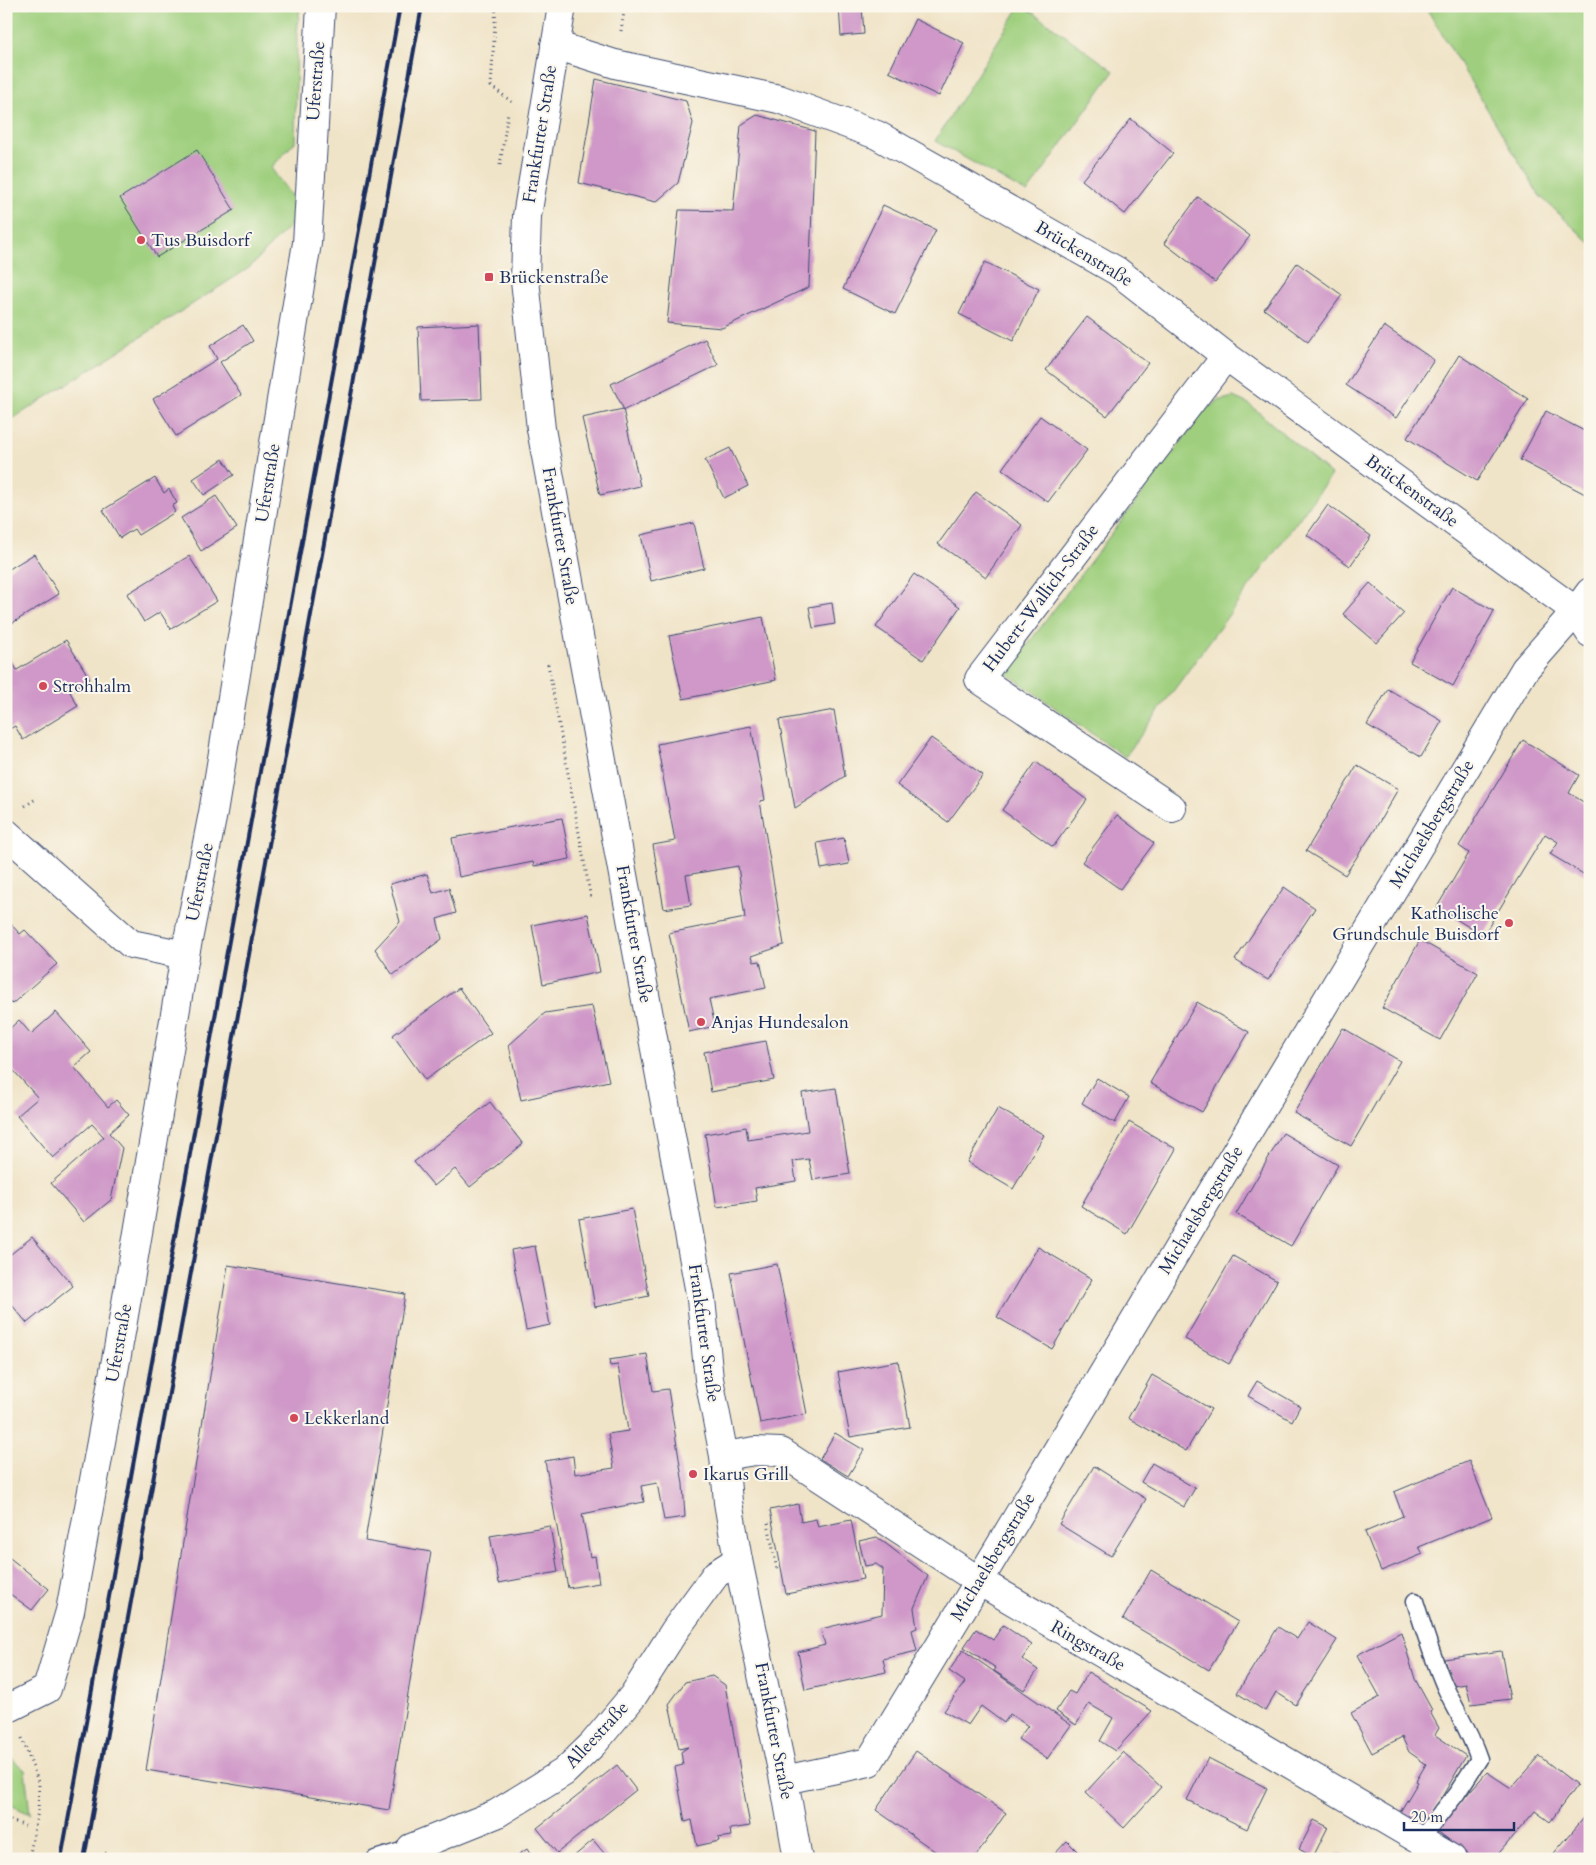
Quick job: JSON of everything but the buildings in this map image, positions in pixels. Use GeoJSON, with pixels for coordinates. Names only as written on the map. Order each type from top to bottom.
{"type":"FeatureCollection","features":[{"type":"Feature","properties":{"kind":"street","name":"Uferstraße"},"geometry":{"type":"LineString","coordinates":[[8,1705],[47,1689],[70,1611],[120,1336],[185,955],[213,812],[307,243],[321,6]]}},
{"type":"Feature","properties":{"kind":"street","name":"Frankfurter Straße"},"geometry":{"type":"LineString","coordinates":[[562,6],[527,216],[525,280],[541,429],[701,1299],[709,1379],[724,1456],[728,1502],[738,1560],[784,1780],[798,1859]]}},
{"type":"Feature","properties":{"kind":"street","name":"Brückenstraße"},"geometry":{"type":"LineString","coordinates":[[555,45],[615,64],[779,99],[877,135],[1117,271],[1226,356],[1585,612]]}},
{"type":"Feature","properties":{"kind":"street","name":"Hubert-Wallich-Straße"},"geometry":{"type":"LineString","coordinates":[[1172,808],[979,679],[1226,356]]}},
{"type":"Feature","properties":{"kind":"street","name":"Michaelsbergstraße"},"geometry":{"type":"LineString","coordinates":[[784,1780],[869,1762],[1525,669],[1585,612]]}},
{"type":"Feature","properties":{"kind":"street"},"geometry":{"type":"LineString","coordinates":[[6,833],[131,944],[185,955]]}},
{"type":"Feature","properties":{"kind":"street","name":"Ringstraße"},"geometry":{"type":"LineString","coordinates":[[724,1456],[755,1451],[781,1452],[979,1581],[1452,1859]]}},
{"type":"Feature","properties":{"kind":"street","name":"Alleestraße"},"geometry":{"type":"LineString","coordinates":[[412,1848],[496,1814],[564,1772],[593,1744],[633,1696],[675,1630],[716,1574],[738,1560]]}},
{"type":"Feature","properties":{"kind":"lane"},"geometry":{"type":"LineString","coordinates":[[1415,1600],[1429,1646],[1447,1690],[1471,1736],[1479,1759],[1457,1793],[1420,1840]]}},
{"type":"Feature","properties":{"kind":"lane","name":"Alleestraße"},"geometry":{"type":"LineString","coordinates":[[376,1859],[412,1848]]}},
{"type":"Feature","properties":{"kind":"path"},"geometry":{"type":"LineString","coordinates":[[496,6],[491,86],[510,101]]}},
{"type":"Feature","properties":{"kind":"path"},"geometry":{"type":"LineString","coordinates":[[8,1705],[39,1784],[38,1811],[30,1859]]}},
{"type":"Feature","properties":{"kind":"path"},"geometry":{"type":"LineString","coordinates":[[6,1818],[25,1826]]}},
{"type":"Feature","properties":{"kind":"path"},"geometry":{"type":"LineString","coordinates":[[105,1853],[119,1859]]}},
{"type":"Feature","properties":{"kind":"green space","name":"Tus Buisdorf"},"geometry":{"type":"Polygon","coordinates":[[[6,6],[300,6],[297,33],[295,142],[271,168],[303,212],[249,268],[6,423],[6,6]]]}},
{"type":"Feature","properties":{"kind":"green space"},"geometry":{"type":"Polygon","coordinates":[[[1020,6],[1024,6],[1114,71],[1027,193],[935,141],[1020,6]]]}},
{"type":"Feature","properties":{"kind":"green space"},"geometry":{"type":"Polygon","coordinates":[[[1425,6],[1590,6],[1590,243],[1539,195],[1425,6]]]}},
{"type":"Feature","properties":{"kind":"green space"},"geometry":{"type":"Polygon","coordinates":[[[1233,397],[1249,404],[1331,475],[1125,757],[1006,673],[1206,409],[1218,401],[1233,397]]]}},
{"type":"Feature","properties":{"kind":"green space"},"geometry":{"type":"Polygon","coordinates":[[[6,1754],[25,1770],[30,1814],[6,1803],[6,1754]]]}},
{"type":"Feature","properties":{"kind":"railway"},"geometry":{"type":"LineString","coordinates":[[61,1859],[400,6]]}},
{"type":"Feature","properties":{"kind":"railway"},"geometry":{"type":"LineString","coordinates":[[84,1859],[422,6]]}},
{"type":"Feature","properties":{"kind":"place","name":"Tus Buisdorf"},"geometry":{"type":"Point","coordinates":[141,240]}},
{"type":"Feature","properties":{"kind":"place","name":"Brückenstraße"},"geometry":{"type":"Point","coordinates":[489,277]}},
{"type":"Feature","properties":{"kind":"place","name":"Strohhalm"},"geometry":{"type":"Point","coordinates":[43,686]}},
{"type":"Feature","properties":{"kind":"place","name":"Katholische Grundschule Buisdorf"},"geometry":{"type":"Point","coordinates":[1509,923]}},
{"type":"Feature","properties":{"kind":"place","name":"Anjas Hundesalon"},"geometry":{"type":"Point","coordinates":[701,1022]}},
{"type":"Feature","properties":{"kind":"place","name":"Lekkerland"},"geometry":{"type":"Point","coordinates":[294,1418]}},
{"type":"Feature","properties":{"kind":"place","name":"Ikarus Grill"},"geometry":{"type":"Point","coordinates":[693,1474]}}]}
